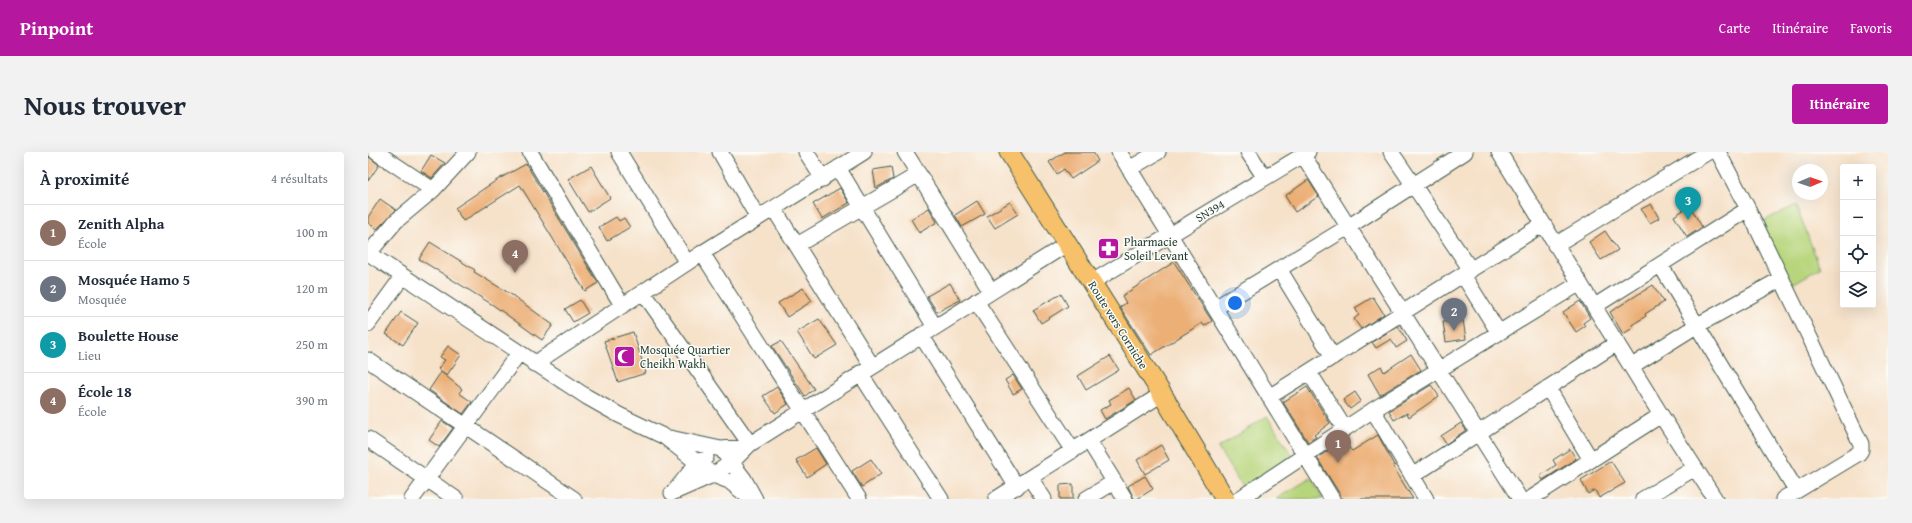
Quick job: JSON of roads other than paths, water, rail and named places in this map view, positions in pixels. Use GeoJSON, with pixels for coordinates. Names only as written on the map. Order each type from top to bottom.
{"type":"FeatureCollection","features":[{"type":"Feature","properties":{"kind":"main road","name":"Route vers Corniche"},"geometry":{"type":"LineString","coordinates":[[1009,152],[1162,394],[1225,499]]}},
{"type":"Feature","properties":{"kind":"street"},"geometry":{"type":"LineString","coordinates":[[376,152],[432,190]]}},
{"type":"Feature","properties":{"kind":"street"},"geometry":{"type":"LineString","coordinates":[[468,152],[432,190],[396,221],[368,253],[534,364],[604,408],[665,437],[712,474],[730,481],[751,499]]}},
{"type":"Feature","properties":{"kind":"street"},"geometry":{"type":"LineString","coordinates":[[530,152],[622,305]]}},
{"type":"Feature","properties":{"kind":"street"},"geometry":{"type":"LineString","coordinates":[[619,152],[687,263]]}},
{"type":"Feature","properties":{"kind":"street"},"geometry":{"type":"LineString","coordinates":[[720,152],[758,218]]}},
{"type":"Feature","properties":{"kind":"street"},"geometry":{"type":"LineString","coordinates":[[806,152],[823,179]]}},
{"type":"Feature","properties":{"kind":"street"},"geometry":{"type":"LineString","coordinates":[[534,364],[702,253],[823,179],[864,152]]}},
{"type":"Feature","properties":{"kind":"street"},"geometry":{"type":"LineString","coordinates":[[905,152],[992,291]]}},
{"type":"Feature","properties":{"kind":"street"},"geometry":{"type":"LineString","coordinates":[[1119,152],[1332,499]]}},
{"type":"Feature","properties":{"kind":"street"},"geometry":{"type":"LineString","coordinates":[[1129,169],[1158,152]]}},
{"type":"Feature","properties":{"kind":"street"},"geometry":{"type":"LineString","coordinates":[[1248,152],[1265,178]]}},
{"type":"Feature","properties":{"kind":"street"},"geometry":{"type":"LineString","coordinates":[[1391,152],[1467,272],[1499,333]]}},
{"type":"Feature","properties":{"kind":"street"},"geometry":{"type":"LineString","coordinates":[[1215,308],[1348,227],[1465,152]]}},
{"type":"Feature","properties":{"kind":"street"},"geometry":{"type":"LineString","coordinates":[[1499,152],[1555,245],[1595,306],[1661,415],[1715,499]]}},
{"type":"Feature","properties":{"kind":"street"},"geometry":{"type":"LineString","coordinates":[[1555,245],[1708,152]]}},
{"type":"Feature","properties":{"kind":"street"},"geometry":{"type":"LineString","coordinates":[[1718,152],[1748,209],[1862,447],[1858,453],[1783,499]]}},
{"type":"Feature","properties":{"kind":"street"},"geometry":{"type":"LineString","coordinates":[[1305,154],[1348,227],[1520,499]]}},
{"type":"Feature","properties":{"kind":"street","name":"SN394"},"geometry":{"type":"LineString","coordinates":[[1092,282],[1305,154]]}},
{"type":"Feature","properties":{"kind":"street"},"geometry":{"type":"LineString","coordinates":[[838,168],[934,327]]}},
{"type":"Feature","properties":{"kind":"street"},"geometry":{"type":"LineString","coordinates":[[797,245],[861,206],[919,174]]}},
{"type":"Feature","properties":{"kind":"street"},"geometry":{"type":"LineString","coordinates":[[774,209],[797,245],[866,370],[941,499]]}},
{"type":"Feature","properties":{"kind":"street"},"geometry":{"type":"LineString","coordinates":[[1595,306],[1661,266],[1748,209]]}},
{"type":"Feature","properties":{"kind":"street"},"geometry":{"type":"LineString","coordinates":[[1269,397],[1543,224]]}},
{"type":"Feature","properties":{"kind":"street"},"geometry":{"type":"LineString","coordinates":[[670,496],[732,462],[748,446],[921,335],[1067,244]]}},
{"type":"Feature","properties":{"kind":"street"},"geometry":{"type":"LineString","coordinates":[[702,253],[804,410],[859,499]]}},
{"type":"Feature","properties":{"kind":"street"},"geometry":{"type":"LineString","coordinates":[[1661,266],[1796,490]]}},
{"type":"Feature","properties":{"kind":"street"},"geometry":{"type":"LineString","coordinates":[[1279,269],[1333,357]]}},
{"type":"Feature","properties":{"kind":"street"},"geometry":{"type":"LineString","coordinates":[[368,324],[403,276]]}},
{"type":"Feature","properties":{"kind":"street"},"geometry":{"type":"LineString","coordinates":[[1632,366],[1696,326],[1781,279]]}},
{"type":"Feature","properties":{"kind":"street"},"geometry":{"type":"LineString","coordinates":[[1239,499],[1373,410],[1580,283]]}},
{"type":"Feature","properties":{"kind":"street"},"geometry":{"type":"LineString","coordinates":[[643,292],[748,446]]}},
{"type":"Feature","properties":{"kind":"street"},"geometry":{"type":"LineString","coordinates":[[976,301],[1073,451]]}},
{"type":"Feature","properties":{"kind":"street"},"geometry":{"type":"LineString","coordinates":[[921,335],[1017,487]]}},
{"type":"Feature","properties":{"kind":"street"},"geometry":{"type":"LineString","coordinates":[[1412,476],[1479,434],[1617,343]]}},
{"type":"Feature","properties":{"kind":"street"},"geometry":{"type":"LineString","coordinates":[[412,499],[519,353]]}},
{"type":"Feature","properties":{"kind":"street"},"geometry":{"type":"LineString","coordinates":[[368,360],[574,499]]}},
{"type":"Feature","properties":{"kind":"street"},"geometry":{"type":"LineString","coordinates":[[1309,372],[1345,429]]}},
{"type":"Feature","properties":{"kind":"street"},"geometry":{"type":"LineString","coordinates":[[1548,388],[1591,460]]}},
{"type":"Feature","properties":{"kind":"street"},"geometry":{"type":"LineString","coordinates":[[996,499],[1162,394]]}},
{"type":"Feature","properties":{"kind":"street"},"geometry":{"type":"LineString","coordinates":[[1373,410],[1426,499]]}},
{"type":"Feature","properties":{"kind":"street"},"geometry":{"type":"LineString","coordinates":[[1530,499],[1661,415]]}},
{"type":"Feature","properties":{"kind":"street"},"geometry":{"type":"LineString","coordinates":[[665,437],[721,449],[748,446]]}},
{"type":"Feature","properties":{"kind":"street"},"geometry":{"type":"LineString","coordinates":[[368,439],[456,499]]}},
{"type":"Feature","properties":{"kind":"street"},"geometry":{"type":"LineString","coordinates":[[1089,441],[1125,499]]}},
{"type":"Feature","properties":{"kind":"street"},"geometry":{"type":"LineString","coordinates":[[721,449],[732,462],[755,499]]}},
{"type":"Feature","properties":{"kind":"street"},"geometry":{"type":"LineString","coordinates":[[670,496],[698,462],[721,449]]}},
{"type":"Feature","properties":{"kind":"street"},"geometry":{"type":"LineString","coordinates":[[1643,499],[1695,468]]}},
{"type":"Feature","properties":{"kind":"street"},"geometry":{"type":"LineString","coordinates":[[1030,478],[1044,499]]}},
{"type":"Feature","properties":{"kind":"street"},"geometry":{"type":"LineString","coordinates":[[1086,499],[1114,482]]}},
{"type":"Feature","properties":{"kind":"place","name":"Boulette House"},"geometry":{"type":"Point","coordinates":[1688,220]}},
{"type":"Feature","properties":{"kind":"place","name":"Pharmacie Soleil Levant"},"geometry":{"type":"Point","coordinates":[1108,249]}},
{"type":"Feature","properties":{"kind":"place","name":"École 18"},"geometry":{"type":"Point","coordinates":[515,273]}},
{"type":"Feature","properties":{"kind":"place","name":"Mosquée Hamo 5"},"geometry":{"type":"Point","coordinates":[1454,331]}},
{"type":"Feature","properties":{"kind":"place","name":"Mosquée Quartier Cheikh Wakh"},"geometry":{"type":"Point","coordinates":[625,357]}},
{"type":"Feature","properties":{"kind":"place","name":"Zenith Alpha"},"geometry":{"type":"Point","coordinates":[1338,463]}}]}
